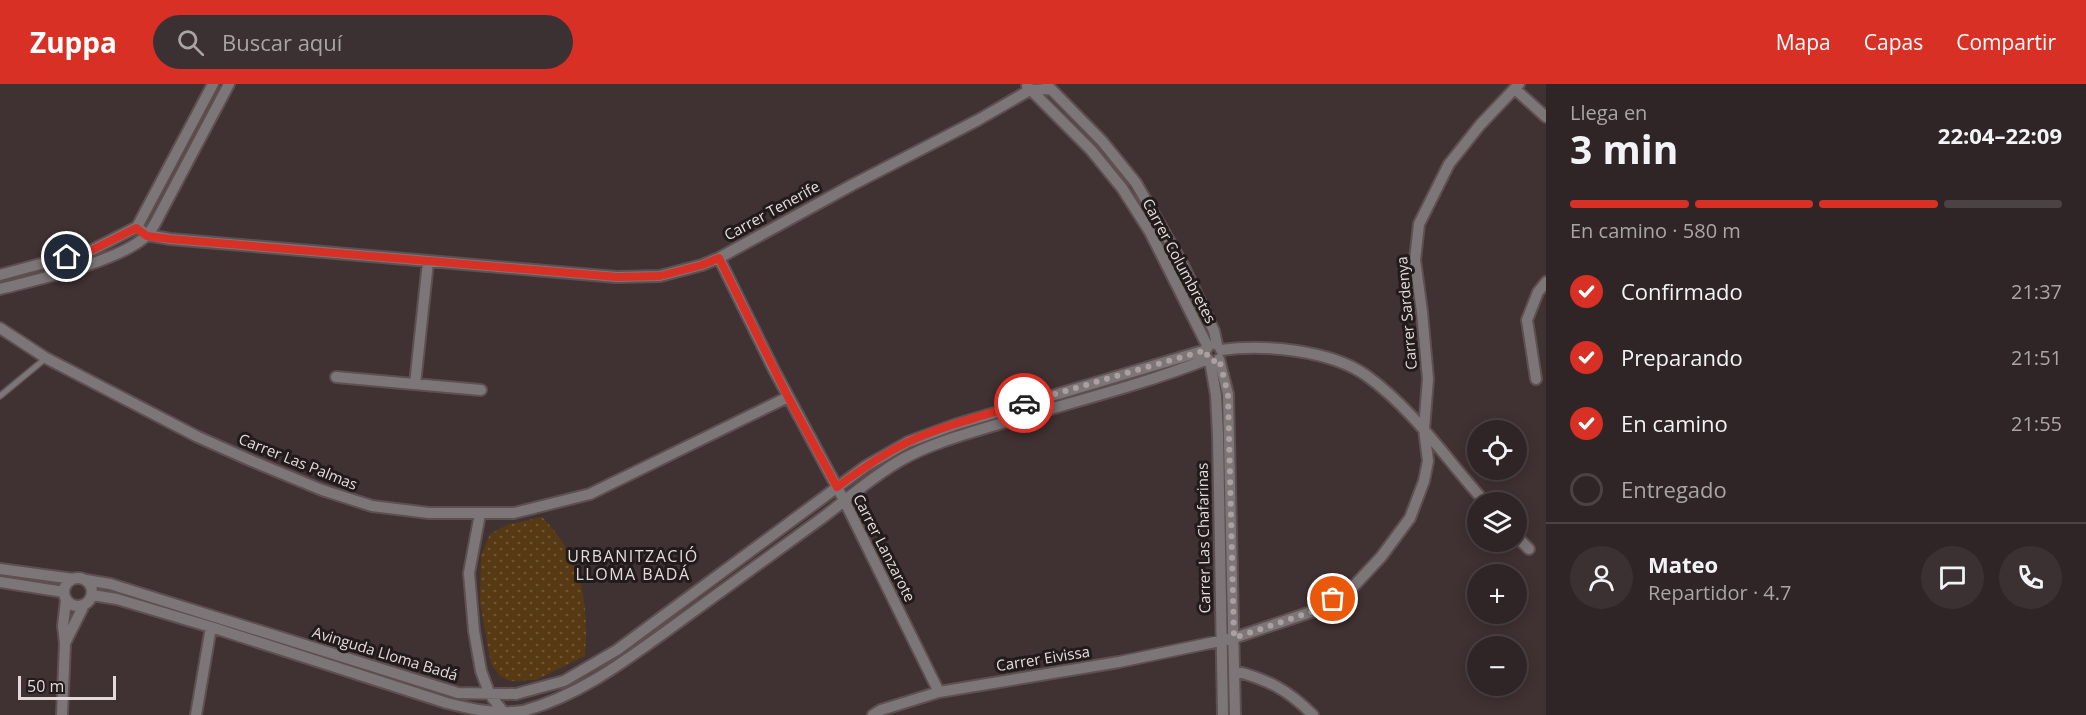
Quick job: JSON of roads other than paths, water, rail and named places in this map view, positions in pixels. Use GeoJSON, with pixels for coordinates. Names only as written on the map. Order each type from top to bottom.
{"type":"FeatureCollection","features":[{"type":"Feature","properties":{"kind":"street"},"geometry":{"type":"LineString","coordinates":[[0,275],[92,250],[136,228],[213,84]]}},
{"type":"Feature","properties":{"kind":"street"},"geometry":{"type":"LineString","coordinates":[[0,289],[49,277],[94,262],[126,249],[147,236],[229,84]]}},
{"type":"Feature","properties":{"kind":"street"},"geometry":{"type":"LineString","coordinates":[[1028,87],[1048,86]]}},
{"type":"Feature","properties":{"kind":"street","name":"Carrer Columbretes"},"geometry":{"type":"LineString","coordinates":[[1048,86],[1102,141],[1136,183],[1183,265],[1214,332],[1213,353]]}},
{"type":"Feature","properties":{"kind":"street"},"geometry":{"type":"LineString","coordinates":[[1517,86],[1546,117]]}},
{"type":"Feature","properties":{"kind":"street","name":"Carrer Sardenya"},"geometry":{"type":"LineString","coordinates":[[1234,638],[1314,611],[1353,588],[1381,557],[1410,518],[1424,481],[1428,461],[1424,429],[1428,379],[1415,260],[1419,224],[1449,164],[1480,125],[1517,86]]}},
{"type":"Feature","properties":{"kind":"street","name":"Carrer Tenerife"},"geometry":{"type":"LineString","coordinates":[[147,236],[617,277],[660,276],[719,258],[852,185],[978,120],[1028,87]]}},
{"type":"Feature","properties":{"kind":"street","name":"Carrer Columbretes"},"geometry":{"type":"LineString","coordinates":[[1028,87],[1091,150],[1122,188],[1150,232],[1213,353]]}},
{"type":"Feature","properties":{"kind":"street"},"geometry":{"type":"LineString","coordinates":[[136,228],[147,236]]}},
{"type":"Feature","properties":{"kind":"street","name":"Carrer Lanzarote"},"geometry":{"type":"LineString","coordinates":[[719,258],[788,397],[845,502],[939,692]]}},
{"type":"Feature","properties":{"kind":"street"},"geometry":{"type":"LineString","coordinates":[[415,384],[428,262]]}},
{"type":"Feature","properties":{"kind":"street"},"geometry":{"type":"LineString","coordinates":[[1536,379],[1527,320],[1538,292],[1546,282]]}},
{"type":"Feature","properties":{"kind":"street","name":"Carrer Las Palmas"},"geometry":{"type":"LineString","coordinates":[[0,328],[46,358],[198,436],[322,490],[372,506],[429,513],[514,513],[590,494],[788,397]]}},
{"type":"Feature","properties":{"kind":"street"},"geometry":{"type":"LineString","coordinates":[[1213,353],[1247,347],[1288,350],[1326,356],[1365,374],[1393,396],[1424,429],[1476,492]]}},
{"type":"Feature","properties":{"kind":"street","name":"Avinguda Lloma Badá"},"geometry":{"type":"LineString","coordinates":[[86,580],[110,584],[458,693],[516,694],[564,681],[617,650],[866,466],[918,438],[975,418],[1213,353]]}},
{"type":"Feature","properties":{"kind":"street","name":"Avinguda Lloma Badá"},"geometry":{"type":"LineString","coordinates":[[92,595],[117,599],[211,627],[447,703],[481,712],[505,714],[522,711],[570,694],[612,670],[903,459],[933,445],[1163,375],[1213,353]]}},
{"type":"Feature","properties":{"kind":"street","name":"Carrer Las Chafarinas"},"geometry":{"type":"LineString","coordinates":[[1213,353],[1228,394],[1235,715]]}},
{"type":"Feature","properties":{"kind":"street","name":"Carrer Las Chafarinas"},"geometry":{"type":"LineString","coordinates":[[1213,353],[1218,435],[1223,715]]}},
{"type":"Feature","properties":{"kind":"street"},"geometry":{"type":"LineString","coordinates":[[336,377],[481,390]]}},
{"type":"Feature","properties":{"kind":"street"},"geometry":{"type":"LineString","coordinates":[[480,514],[469,573],[474,631],[482,671],[490,695],[505,714]]}},
{"type":"Feature","properties":{"kind":"street"},"geometry":{"type":"LineString","coordinates":[[0,569],[86,580],[92,587],[92,595],[88,603],[84,605],[65,643]]}},
{"type":"Feature","properties":{"kind":"street"},"geometry":{"type":"LineString","coordinates":[[62,715],[65,596],[66,584],[73,579]]}},
{"type":"Feature","properties":{"kind":"street"},"geometry":{"type":"LineString","coordinates":[[0,582],[65,596],[75,606],[84,605]]}},
{"type":"Feature","properties":{"kind":"street"},"geometry":{"type":"LineString","coordinates":[[196,715],[211,627]]}},
{"type":"Feature","properties":{"kind":"street","name":"Carrer Eivissa"},"geometry":{"type":"LineString","coordinates":[[873,715],[881,710],[939,692],[1119,662],[1234,638]]}},
{"type":"Feature","properties":{"kind":"street"},"geometry":{"type":"LineString","coordinates":[[1235,671],[1261,678],[1295,697],[1313,715]]}},
{"type":"Feature","properties":{"kind":"lane"},"geometry":{"type":"LineString","coordinates":[[0,396],[46,358]]}},
{"type":"Feature","properties":{"kind":"district","name":"URBANITZACIÓ LLOMA BADÁ"},"geometry":{"type":"Point","coordinates":[633,565]}}]}
